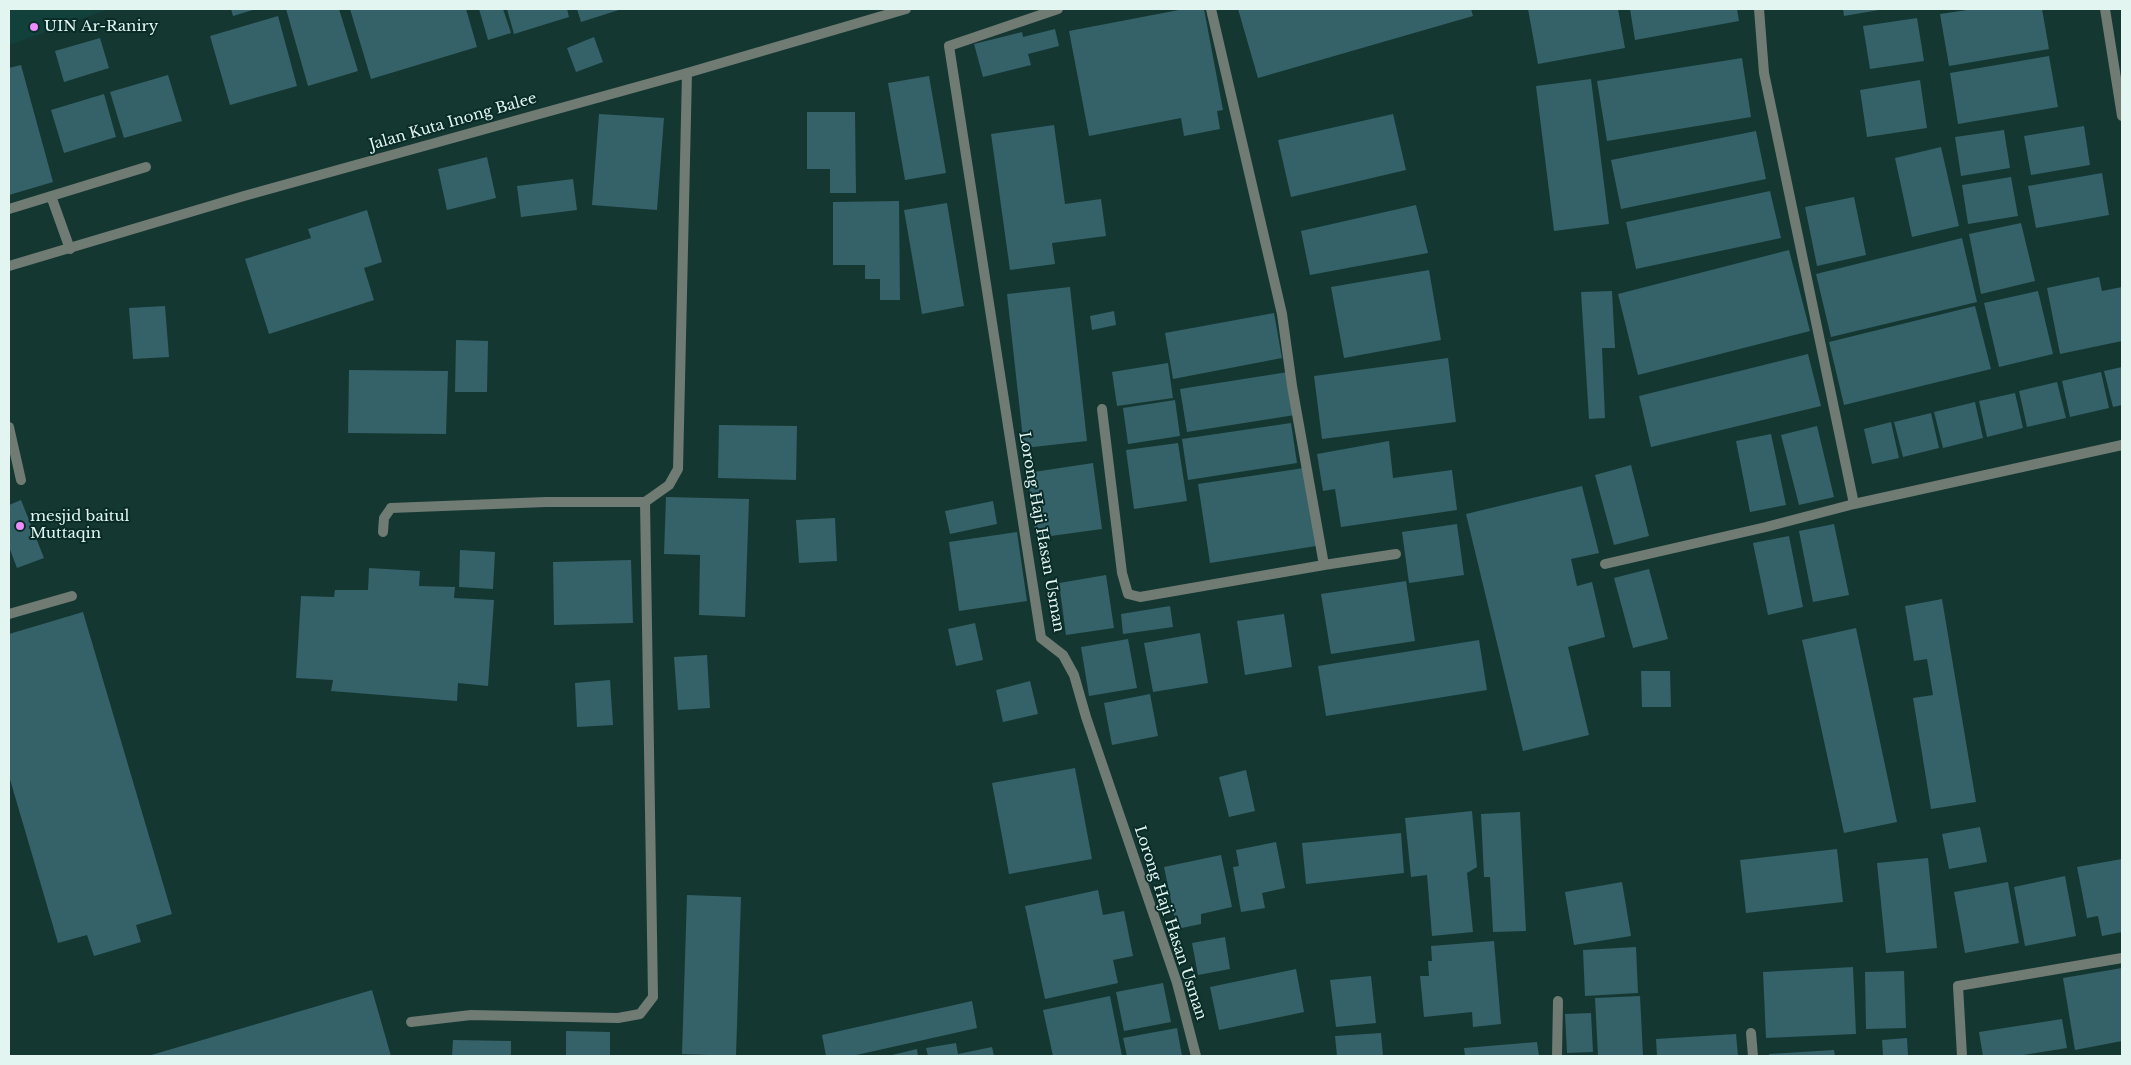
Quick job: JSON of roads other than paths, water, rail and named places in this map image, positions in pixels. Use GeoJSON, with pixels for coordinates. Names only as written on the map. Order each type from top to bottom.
{"type":"FeatureCollection","features":[{"type":"Feature","properties":{"kind":"street","name":"Jalan Kuta Inong Balee"},"geometry":{"type":"LineString","coordinates":[[9,266],[244,196],[687,73],[906,9]]}},
{"type":"Feature","properties":{"kind":"street","name":"Lorong Haji Hasan Usman"},"geometry":{"type":"LineString","coordinates":[[1058,9],[949,46],[1041,638],[1063,654],[1074,675],[1086,717],[1177,983],[1196,1056]]}},
{"type":"Feature","properties":{"kind":"street"},"geometry":{"type":"LineString","coordinates":[[1211,9],[1282,314],[1324,565]]}},
{"type":"Feature","properties":{"kind":"street"},"geometry":{"type":"LineString","coordinates":[[1759,9],[1764,73],[1854,504]]}},
{"type":"Feature","properties":{"kind":"street"},"geometry":{"type":"LineString","coordinates":[[2105,9],[2122,116]]}},
{"type":"Feature","properties":{"kind":"street"},"geometry":{"type":"LineString","coordinates":[[383,532],[384,518],[391,508],[546,502],[646,502],[669,485],[678,469],[687,73]]}},
{"type":"Feature","properties":{"kind":"street"},"geometry":{"type":"LineString","coordinates":[[9,209],[146,167]]}},
{"type":"Feature","properties":{"kind":"street"},"geometry":{"type":"LineString","coordinates":[[51,196],[70,249]]}},
{"type":"Feature","properties":{"kind":"street"},"geometry":{"type":"LineString","coordinates":[[1102,409],[1122,573],[1128,594],[1140,597],[1396,554]]}},
{"type":"Feature","properties":{"kind":"street"},"geometry":{"type":"LineString","coordinates":[[9,427],[21,480]]}},
{"type":"Feature","properties":{"kind":"street"},"geometry":{"type":"LineString","coordinates":[[1605,564],[1766,527],[1854,504],[2122,445]]}},
{"type":"Feature","properties":{"kind":"street"},"geometry":{"type":"LineString","coordinates":[[411,1022],[471,1015],[618,1018],[640,1014],[653,997],[646,502]]}},
{"type":"Feature","properties":{"kind":"street"},"geometry":{"type":"LineString","coordinates":[[9,614],[72,596]]}},
{"type":"Feature","properties":{"kind":"street"},"geometry":{"type":"LineString","coordinates":[[1962,1056],[1958,986],[2122,958]]}},
{"type":"Feature","properties":{"kind":"street"},"geometry":{"type":"LineString","coordinates":[[1557,1056],[1558,1001]]}},
{"type":"Feature","properties":{"kind":"street"},"geometry":{"type":"LineString","coordinates":[[1751,1033],[1753,1056]]}},
{"type":"Feature","properties":{"kind":"place","name":"UIN Ar-Raniry"},"geometry":{"type":"Point","coordinates":[34,27]}},
{"type":"Feature","properties":{"kind":"place","name":"mesjid baitul Muttaqin"},"geometry":{"type":"Point","coordinates":[20,526]}}]}
